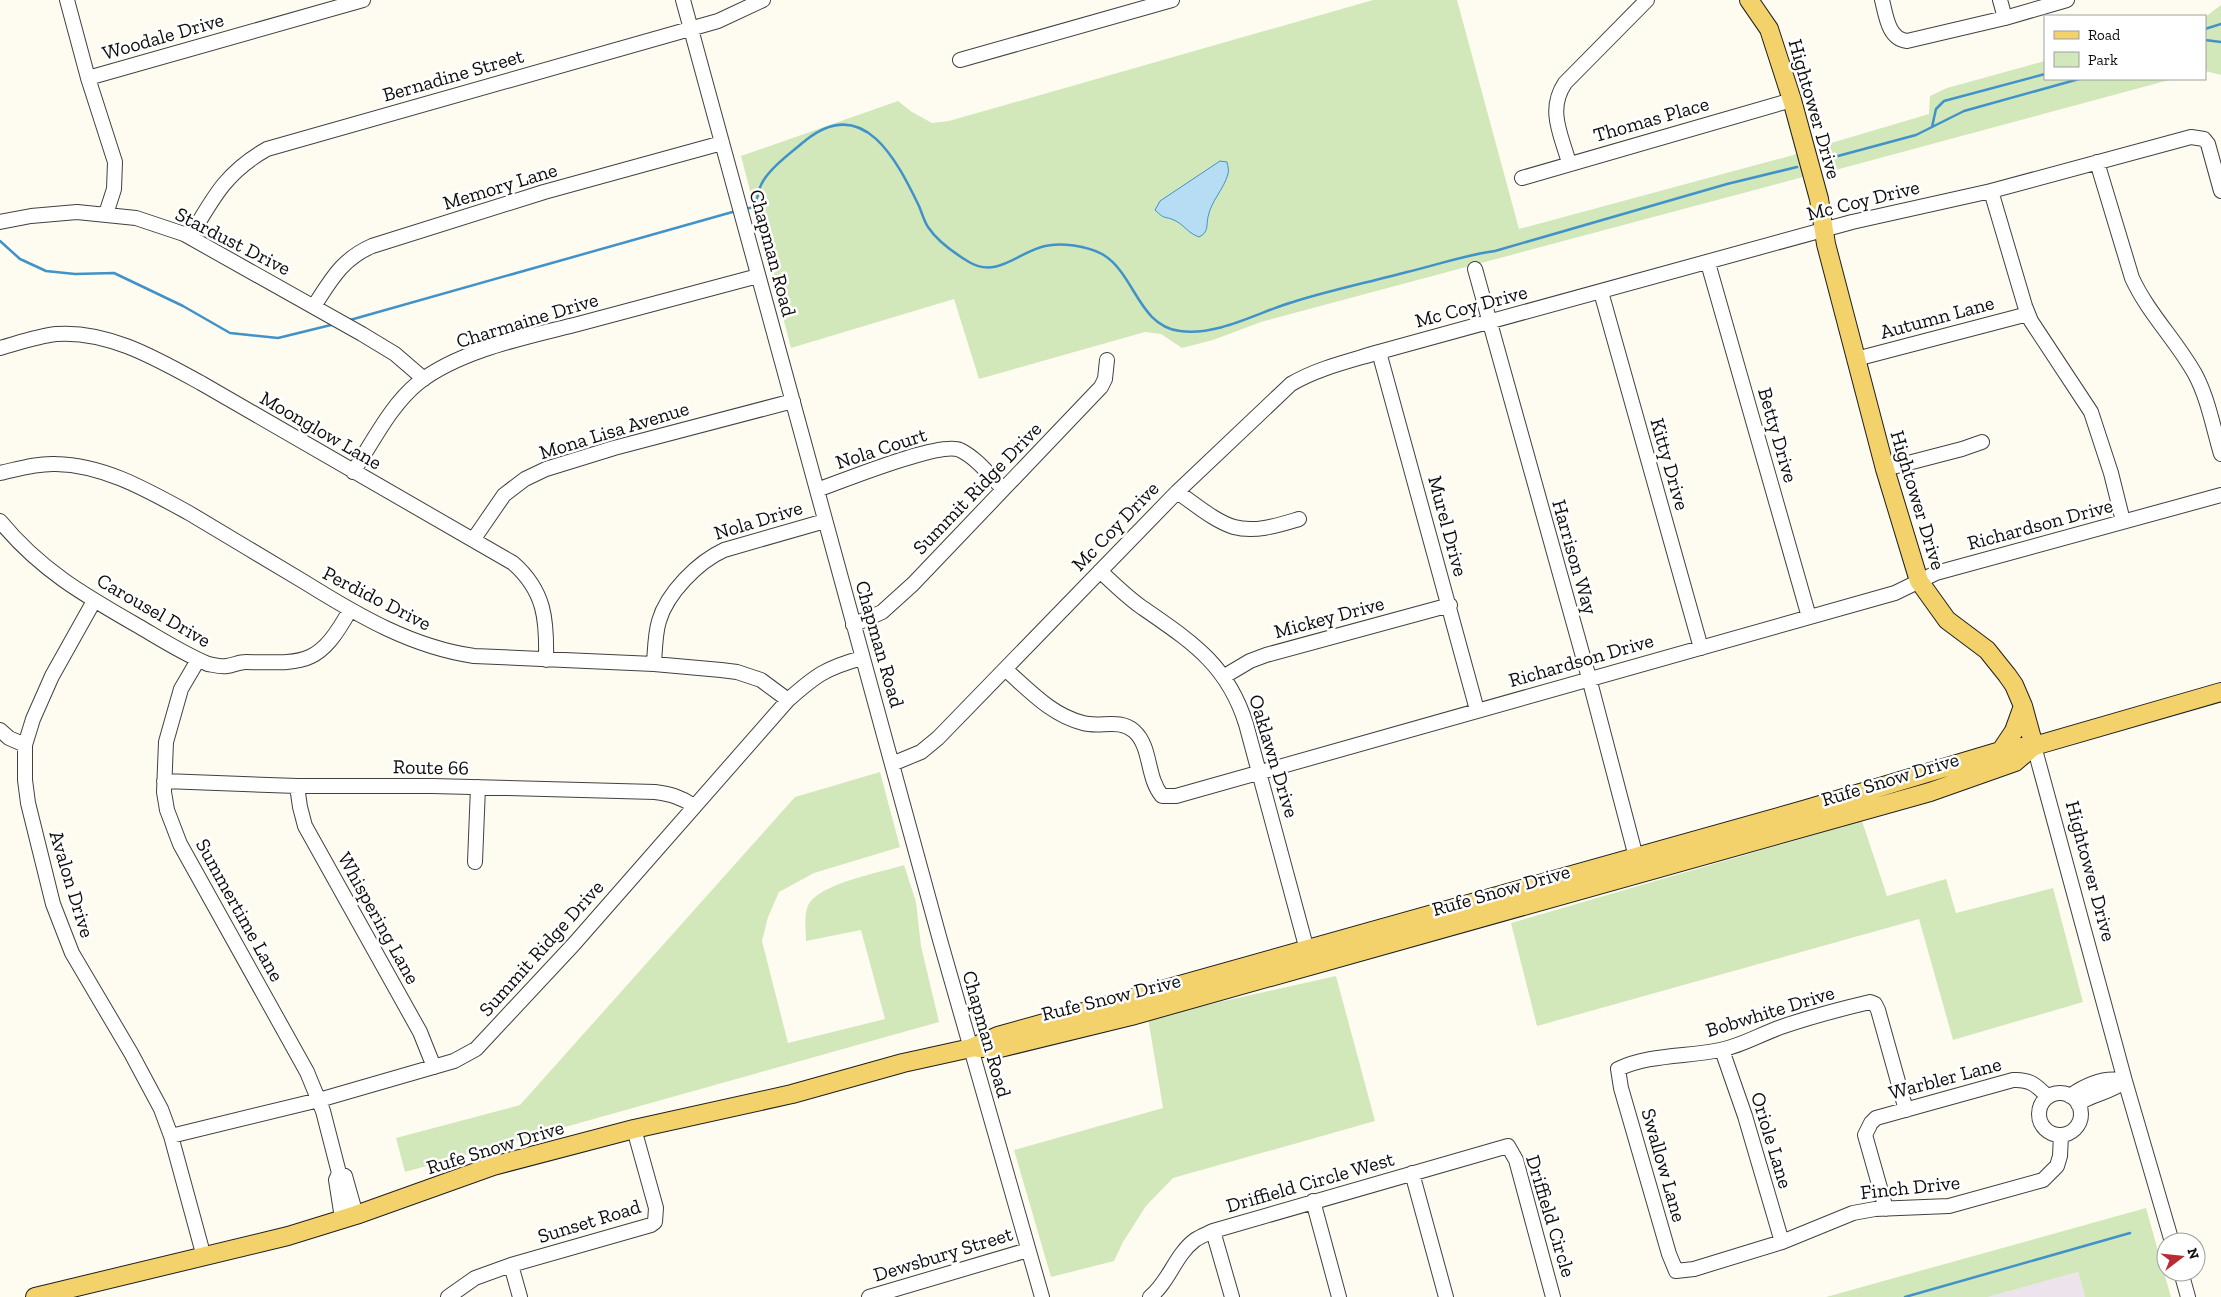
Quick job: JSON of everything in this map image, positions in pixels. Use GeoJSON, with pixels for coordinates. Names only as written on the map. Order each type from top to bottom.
{"type":"FeatureCollection","features":[{"type":"Feature","properties":{"kind":"main road","name":"Hightower Drive"},"geometry":{"type":"LineString","coordinates":[[1748,0],[1768,29],[1792,100],[1812,174],[1856,359],[1885,469],[1919,582],[1947,620],[1987,650],[1998,663],[2014,686],[2034,746]]}},
{"type":"Feature","properties":{"kind":"main road","name":"Rufe Snow Drive"},"geometry":{"type":"LineString","coordinates":[[35,1297],[288,1236],[349,1217],[493,1166],[634,1129],[792,1094],[902,1063],[970,1048],[998,1036],[1807,809],[2019,746],[2034,746],[2221,692]]}},
{"type":"Feature","properties":{"kind":"main road"},"geometry":{"type":"LineString","coordinates":[[2000,752],[2014,731],[2022,706]]}},
{"type":"Feature","properties":{"kind":"main road","name":"Rufe Snow Drive"},"geometry":{"type":"LineString","coordinates":[[970,1048],[1000,1048],[1131,1016],[1930,792],[2015,762],[2034,746]]}},
{"type":"Feature","properties":{"kind":"street"},"geometry":{"type":"LineString","coordinates":[[67,0],[88,78],[115,162],[114,189],[106,214]]}},
{"type":"Feature","properties":{"kind":"street","name":"Woodale Drive"},"geometry":{"type":"LineString","coordinates":[[88,78],[363,0]]}},
{"type":"Feature","properties":{"kind":"street","name":"Chapman Road"},"geometry":{"type":"LineString","coordinates":[[683,0],[862,658],[970,1048],[1042,1297]]}},
{"type":"Feature","properties":{"kind":"street","name":"Bernadine Street"},"geometry":{"type":"LineString","coordinates":[[190,238],[217,191],[228,178],[255,156],[267,149],[718,21],[763,0]]}},
{"type":"Feature","properties":{"kind":"street"},"geometry":{"type":"LineString","coordinates":[[960,60],[1172,0]]}},
{"type":"Feature","properties":{"kind":"street"},"geometry":{"type":"LineString","coordinates":[[1569,163],[1555,109],[1559,92],[1565,83],[1647,0]]}},
{"type":"Feature","properties":{"kind":"street"},"geometry":{"type":"LineString","coordinates":[[1882,0],[1894,36],[1907,41],[2005,18],[2067,0]]}},
{"type":"Feature","properties":{"kind":"street"},"geometry":{"type":"LineString","coordinates":[[2000,0],[2005,18]]}},
{"type":"Feature","properties":{"kind":"street","name":"Thomas Place"},"geometry":{"type":"LineString","coordinates":[[1522,178],[1792,100]]}},
{"type":"Feature","properties":{"kind":"street","name":"Mc Coy Drive"},"geometry":{"type":"LineString","coordinates":[[892,764],[921,752],[932,742],[1006,669],[1177,492],[1291,384],[1318,371],[1379,352],[1824,230],[1991,191],[2191,137],[2204,139],[2208,144],[2221,191]]}},
{"type":"Feature","properties":{"kind":"street","name":"Memory Lane"},"geometry":{"type":"LineString","coordinates":[[320,310],[347,260],[356,252],[544,192],[722,143]]}},
{"type":"Feature","properties":{"kind":"street"},"geometry":{"type":"LineString","coordinates":[[2097,162],[2132,278],[2139,293],[2195,374],[2205,398],[2221,454]]}},
{"type":"Feature","properties":{"kind":"street"},"geometry":{"type":"LineString","coordinates":[[1991,191],[2028,314],[2091,412],[2111,473],[2123,522]]}},
{"type":"Feature","properties":{"kind":"street","name":"Stardust Drive"},"geometry":{"type":"LineString","coordinates":[[0,222],[55,213],[106,214],[136,218],[190,238],[320,310],[395,354],[424,379]]}},
{"type":"Feature","properties":{"kind":"street","name":"Betty Drive"},"geometry":{"type":"LineString","coordinates":[[1708,262],[1809,617]]}},
{"type":"Feature","properties":{"kind":"street","name":"Harrison Way"},"geometry":{"type":"LineString","coordinates":[[1475,269],[1589,678],[1636,857]]}},
{"type":"Feature","properties":{"kind":"street","name":"Charmaine Drive"},"geometry":{"type":"LineString","coordinates":[[353,472],[397,404],[424,379],[445,366],[488,349],[758,276]]}},
{"type":"Feature","properties":{"kind":"street","name":"Kitty Drive"},"geometry":{"type":"LineString","coordinates":[[1601,292],[1701,648]]}},
{"type":"Feature","properties":{"kind":"street","name":"Autumn Lane"},"geometry":{"type":"LineString","coordinates":[[1856,359],[2028,314]]}},
{"type":"Feature","properties":{"kind":"street","name":"Moonglow Lane"},"geometry":{"type":"LineString","coordinates":[[0,348],[54,334],[92,336],[115,342],[153,358],[193,379],[513,563],[527,575],[539,597],[547,628],[546,660]]}},
{"type":"Feature","properties":{"kind":"street","name":"Murel Drive"},"geometry":{"type":"LineString","coordinates":[[1379,352],[1450,605],[1477,710]]}},
{"type":"Feature","properties":{"kind":"street","name":"Summit Ridge Drive"},"geometry":{"type":"LineString","coordinates":[[853,625],[882,612],[893,602],[1101,387],[1105,379],[1107,360]]}},
{"type":"Feature","properties":{"kind":"street","name":"Mona Lisa Avenue"},"geometry":{"type":"LineString","coordinates":[[473,540],[504,495],[526,478],[546,469],[614,448],[792,401]]}},
{"type":"Feature","properties":{"kind":"street"},"geometry":{"type":"LineString","coordinates":[[1885,469],[1982,442]]}},
{"type":"Feature","properties":{"kind":"street","name":"Nola Court"},"geometry":{"type":"LineString","coordinates":[[817,490],[942,449],[960,450],[974,460],[1003,489]]}},
{"type":"Feature","properties":{"kind":"street","name":"Perdido Drive"},"geometry":{"type":"LineString","coordinates":[[0,474],[35,465],[54,463],[93,469],[116,476],[150,491],[185,511],[350,610],[417,643],[447,652],[474,656],[654,664],[737,672],[760,680],[788,700]]}},
{"type":"Feature","properties":{"kind":"street"},"geometry":{"type":"LineString","coordinates":[[1177,492],[1226,524],[1236,527],[1274,526],[1299,519]]}},
{"type":"Feature","properties":{"kind":"street","name":"Richardson Drive"},"geometry":{"type":"LineString","coordinates":[[1006,669],[1048,707],[1061,715],[1090,724],[1126,726],[1135,732],[1143,742],[1155,787],[1162,796],[1176,796],[1895,593],[1936,573],[2221,495]]}},
{"type":"Feature","properties":{"kind":"street","name":"Carousel Drive"},"geometry":{"type":"LineString","coordinates":[[0,521],[28,554],[40,564],[94,601],[208,664],[226,666],[240,662],[295,662],[306,659],[327,645],[340,629],[350,610]]}},
{"type":"Feature","properties":{"kind":"street","name":"Nola Drive"},"geometry":{"type":"LineString","coordinates":[[654,664],[659,618],[692,570],[708,558],[724,550],[825,521]]}},
{"type":"Feature","properties":{"kind":"street","name":"Oaklawn Drive"},"geometry":{"type":"LineString","coordinates":[[1100,571],[1140,606],[1200,649],[1223,677],[1240,705],[1307,950]]}},
{"type":"Feature","properties":{"kind":"street","name":"Avalon Drive"},"geometry":{"type":"LineString","coordinates":[[94,601],[52,676],[25,745],[25,780],[28,803],[40,856],[62,928],[72,953],[131,1053],[161,1109],[172,1136],[204,1257]]}},
{"type":"Feature","properties":{"kind":"street","name":"Mickey Drive"},"geometry":{"type":"LineString","coordinates":[[1223,677],[1250,661],[1266,655],[1450,605]]}},
{"type":"Feature","properties":{"kind":"street","name":"Summit Ridge Drive"},"geometry":{"type":"LineString","coordinates":[[172,1136],[319,1100],[454,1061],[476,1049],[574,944],[788,700],[815,676],[837,665],[862,658]]}},
{"type":"Feature","properties":{"kind":"street","name":"Summertime Lane"},"geometry":{"type":"LineString","coordinates":[[198,660],[181,689],[166,742],[164,781],[167,810],[180,844],[293,1046],[319,1100],[339,1173],[336,1180],[349,1217]]}},
{"type":"Feature","properties":{"kind":"street"},"geometry":{"type":"LineString","coordinates":[[0,730],[9,738],[25,745]]}},
{"type":"Feature","properties":{"kind":"street","name":"Hightower Drive"},"geometry":{"type":"LineString","coordinates":[[2034,746],[2169,1232]]}},
{"type":"Feature","properties":{"kind":"street","name":"Route 66"},"geometry":{"type":"LineString","coordinates":[[164,781],[297,786],[432,786],[662,793],[683,798],[694,806]]}},
{"type":"Feature","properties":{"kind":"street","name":"Whispering Lane"},"geometry":{"type":"LineString","coordinates":[[297,786],[305,826],[420,1032],[434,1067]]}},
{"type":"Feature","properties":{"kind":"street"},"geometry":{"type":"LineString","coordinates":[[475,862],[478,787]]}},
{"type":"Feature","properties":{"kind":"street","name":"Bobwhite Drive"},"geometry":{"type":"LineString","coordinates":[[1618,1069],[1632,1062],[1722,1050],[1782,1027],[1870,1002],[1875,1004],[1906,1110]]}},
{"type":"Feature","properties":{"kind":"street","name":"Oriole Lane"},"geometry":{"type":"LineString","coordinates":[[1722,1050],[1745,1116],[1782,1242]]}},
{"type":"Feature","properties":{"kind":"street","name":"Swallow Lane"},"geometry":{"type":"LineString","coordinates":[[1618,1069],[1621,1088],[1669,1254],[1676,1271]]}},
{"type":"Feature","properties":{"kind":"street"},"geometry":{"type":"LineString","coordinates":[[2074,1100],[2085,1086],[2113,1078],[2126,1080]]}},
{"type":"Feature","properties":{"kind":"street","name":"Warbler Lane"},"geometry":{"type":"LineString","coordinates":[[1886,1209],[1865,1135],[1870,1123],[1876,1118],[2013,1080],[2027,1080],[2036,1085],[2048,1097]]}},
{"type":"Feature","properties":{"kind":"street"},"geometry":{"type":"LineString","coordinates":[[2063,1094],[2074,1100],[2080,1117],[2074,1130],[2061,1135],[2046,1130],[2039,1117],[2042,1102],[2048,1097],[2063,1094]]}},
{"type":"Feature","properties":{"kind":"street","name":"Sunset Road"},"geometry":{"type":"LineString","coordinates":[[448,1297],[475,1278],[511,1265],[651,1226],[655,1222],[656,1208],[634,1129]]}},
{"type":"Feature","properties":{"kind":"street","name":"Finch Drive"},"geometry":{"type":"LineString","coordinates":[[1676,1271],[1694,1269],[1782,1242],[1853,1213],[1886,1209],[1949,1206],[2044,1180],[2057,1166],[2060,1156],[2061,1135]]}},
{"type":"Feature","properties":{"kind":"street","name":"Driffield Circle West"},"geometry":{"type":"LineString","coordinates":[[1150,1297],[1165,1281],[1182,1254],[1195,1240],[1213,1231],[1508,1146]]}},
{"type":"Feature","properties":{"kind":"street","name":"Driffield Circle"},"geometry":{"type":"LineString","coordinates":[[1508,1146],[1516,1160],[1553,1297]]}},
{"type":"Feature","properties":{"kind":"street"},"geometry":{"type":"LineString","coordinates":[[1412,1173],[1446,1297]]}},
{"type":"Feature","properties":{"kind":"street"},"geometry":{"type":"LineString","coordinates":[[1313,1201],[1339,1297]]}},
{"type":"Feature","properties":{"kind":"street"},"geometry":{"type":"LineString","coordinates":[[1213,1231],[1232,1297]]}},
{"type":"Feature","properties":{"kind":"street","name":"Dewsbury Street"},"geometry":{"type":"LineString","coordinates":[[869,1297],[1028,1250]]}},
{"type":"Feature","properties":{"kind":"street"},"geometry":{"type":"LineString","coordinates":[[511,1265],[520,1297]]}},
{"type":"Feature","properties":{"kind":"street"},"geometry":{"type":"LineString","coordinates":[[2184,1282],[2188,1297]]}},
{"type":"Feature","properties":{"kind":"shaded area"},"geometry":{"type":"Polygon","coordinates":[[[2078,1272],[2085,1297],[1988,1297],[2078,1272]]]}},
{"type":"Feature","properties":{"kind":"green space"},"geometry":{"type":"Polygon","coordinates":[[[1373,0],[1457,0],[1519,229],[1797,154],[1803,177],[1261,322],[1213,340],[1182,348],[1161,334],[1145,332],[979,379],[954,299],[791,348],[741,156],[898,101],[912,112],[932,123],[949,121],[1373,0]]]}},
{"type":"Feature","properties":{"kind":"green space"},"geometry":{"type":"Polygon","coordinates":[[[2221,5],[2221,75],[2206,71],[2206,16],[2221,5]]]}},
{"type":"Feature","properties":{"kind":"green space"},"geometry":{"type":"Polygon","coordinates":[[[2044,61],[2044,80],[2169,80],[1828,172],[1821,146],[1929,114],[1930,96],[1947,88],[2044,61]]]}},
{"type":"Feature","properties":{"kind":"green space"},"geometry":{"type":"Polygon","coordinates":[[[880,772],[900,847],[814,873],[779,892],[768,917],[762,941],[788,1043],[885,1019],[861,930],[806,941],[806,916],[810,902],[828,889],[854,879],[904,865],[916,902],[921,946],[939,1022],[405,1172],[396,1138],[520,1105],[795,797],[880,772]]]}},
{"type":"Feature","properties":{"kind":"green space"},"geometry":{"type":"Polygon","coordinates":[[[1862,821],[1887,896],[1946,879],[1956,913],[2053,888],[2083,1002],[1953,1040],[1919,919],[1537,1026],[1511,923],[1862,821]]]}},
{"type":"Feature","properties":{"kind":"green space"},"geometry":{"type":"Polygon","coordinates":[[[1336,976],[1375,1121],[1173,1178],[1146,1206],[1123,1242],[1114,1261],[1051,1277],[1014,1150],[1163,1108],[1148,1018],[1336,976]]]}},
{"type":"Feature","properties":{"kind":"green space"},"geometry":{"type":"Polygon","coordinates":[[[2146,1208],[2156,1244],[2156,1282],[2167,1282],[2171,1297],[2085,1297],[2078,1272],[1988,1297],[1826,1297],[2146,1208]]]}},
{"type":"Feature","properties":{"kind":"water"},"geometry":{"type":"Polygon","coordinates":[[[1220,161],[1227,162],[1228,174],[1212,206],[1202,235],[1199,237],[1195,235],[1172,219],[1163,217],[1155,210],[1160,201],[1220,161]]]}},
{"type":"Feature","properties":{"kind":"waterway"},"geometry":{"type":"LineString","coordinates":[[2206,29],[2221,24]]}},
{"type":"Feature","properties":{"kind":"waterway"},"geometry":{"type":"LineString","coordinates":[[2206,40],[2221,42]]}},
{"type":"Feature","properties":{"kind":"waterway"},"geometry":{"type":"LineString","coordinates":[[1932,127],[1936,109],[1944,101],[2044,74]]}},
{"type":"Feature","properties":{"kind":"waterway"},"geometry":{"type":"LineString","coordinates":[[1823,160],[1916,135],[1964,111],[2075,80]]}},
{"type":"Feature","properties":{"kind":"waterway"},"geometry":{"type":"LineString","coordinates":[[744,209],[755,207],[764,179],[781,161],[806,140],[827,128],[845,125],[861,129],[876,139],[889,153],[910,188],[925,222],[932,232],[947,247],[969,262],[989,268],[1007,263],[1045,246],[1066,245],[1089,249],[1102,254],[1113,263],[1155,320],[1166,327],[1180,331],[1195,332],[1224,327],[1280,306],[1322,294],[1495,251],[1727,184],[1797,167]]}},
{"type":"Feature","properties":{"kind":"waterway"},"geometry":{"type":"LineString","coordinates":[[350,320],[736,211]]}},
{"type":"Feature","properties":{"kind":"waterway"},"geometry":{"type":"LineString","coordinates":[[0,241],[20,259],[46,271],[75,274],[114,273],[183,306],[230,333],[278,338],[335,324]]}},
{"type":"Feature","properties":{"kind":"waterway"},"geometry":{"type":"LineString","coordinates":[[1905,1297],[2130,1233]]}}]}
